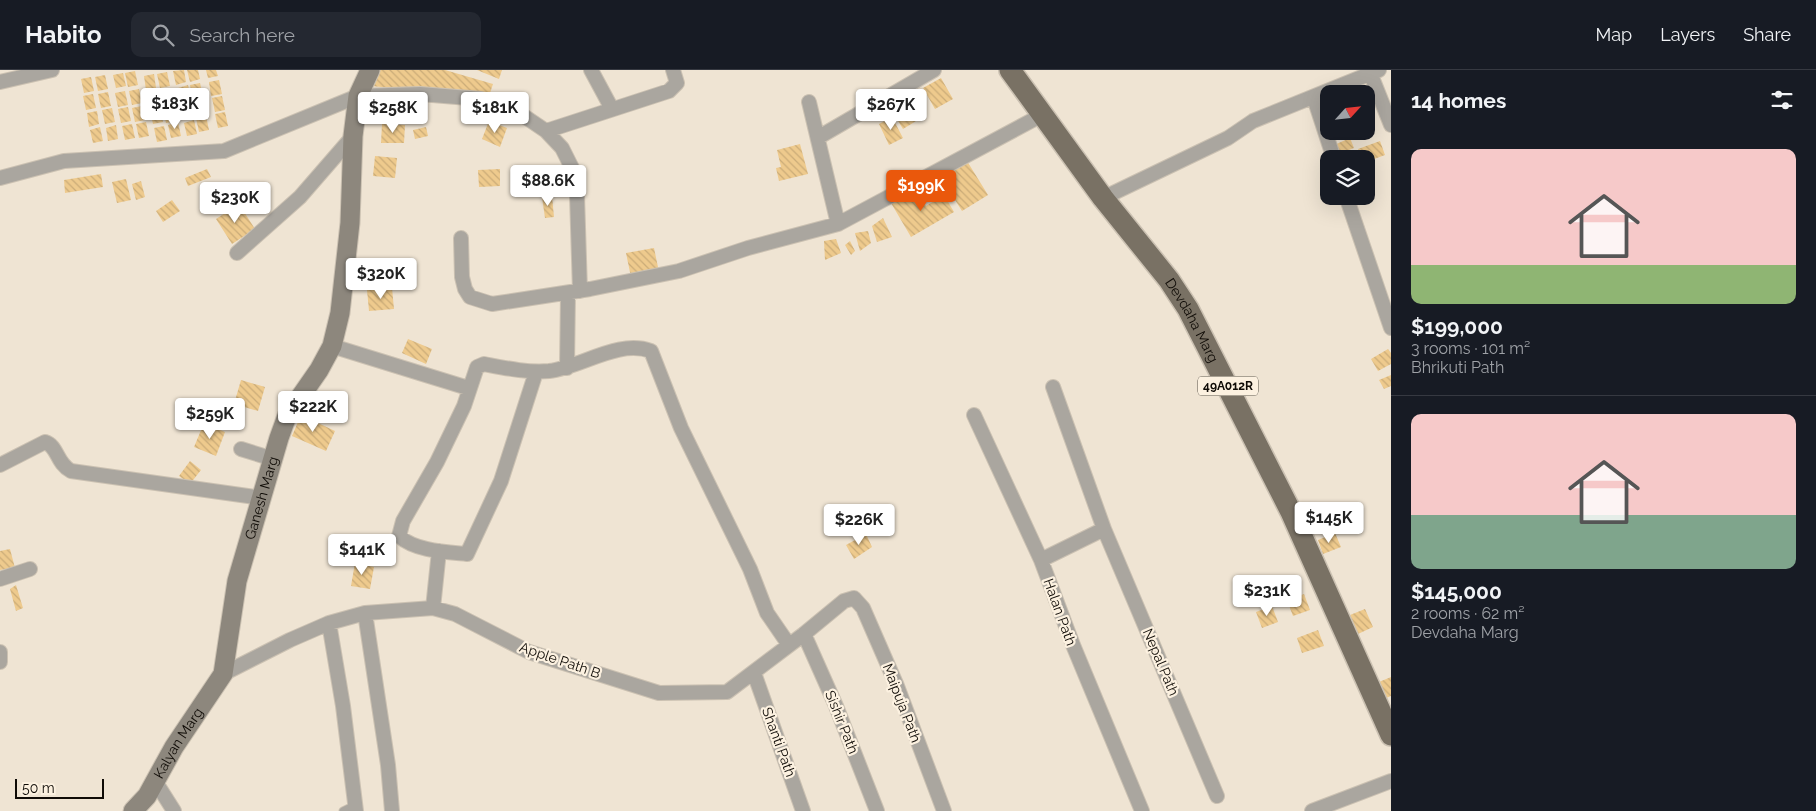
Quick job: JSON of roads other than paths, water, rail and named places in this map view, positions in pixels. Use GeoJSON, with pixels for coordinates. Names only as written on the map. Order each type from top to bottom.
{"type":"FeatureCollection","features":[{"type":"Feature","properties":{"kind":"main road","name":"Devdaha Marg"},"geometry":{"type":"LineString","coordinates":[[1010,70],[1103,198],[1169,280],[1188,309],[1291,512],[1391,734]]}},
{"type":"Feature","properties":{"kind":"street"},"geometry":{"type":"LineString","coordinates":[[0,82],[52,70]]}},
{"type":"Feature","properties":{"kind":"street","name":"Ganesh Marg"},"geometry":{"type":"LineString","coordinates":[[223,674],[237,581],[287,416],[319,370],[332,346],[340,313],[347,266],[353,136],[358,96],[370,70]]}},
{"type":"Feature","properties":{"kind":"street"},"geometry":{"type":"LineString","coordinates":[[590,70],[612,109]]}},
{"type":"Feature","properties":{"kind":"street"},"geometry":{"type":"LineString","coordinates":[[546,131],[669,91],[677,83],[673,70]]}},
{"type":"Feature","properties":{"kind":"street"},"geometry":{"type":"LineString","coordinates":[[819,137],[934,70]]}},
{"type":"Feature","properties":{"kind":"street"},"geometry":{"type":"LineString","coordinates":[[1103,198],[1228,138],[1253,121],[1375,72],[1388,106],[1391,125]]}},
{"type":"Feature","properties":{"kind":"street"},"geometry":{"type":"LineString","coordinates":[[0,178],[64,161],[224,150],[358,96],[420,94],[481,99],[518,112],[546,131],[562,148],[572,168],[577,195],[574,292],[567,368]]}},
{"type":"Feature","properties":{"kind":"street"},"geometry":{"type":"LineString","coordinates":[[1314,98],[1331,150]]}},
{"type":"Feature","properties":{"kind":"street"},"geometry":{"type":"LineString","coordinates":[[809,102],[819,137],[838,224]]}},
{"type":"Feature","properties":{"kind":"street"},"geometry":{"type":"LineString","coordinates":[[461,238],[462,277],[465,289],[470,297],[492,304],[574,292],[679,271],[748,248],[838,224],[1042,115]]}},
{"type":"Feature","properties":{"kind":"street"},"geometry":{"type":"LineString","coordinates":[[238,253],[300,197],[353,136]]}},
{"type":"Feature","properties":{"kind":"street"},"geometry":{"type":"LineString","coordinates":[[1349,205],[1391,328]]}},
{"type":"Feature","properties":{"kind":"street"},"geometry":{"type":"LineString","coordinates":[[332,346],[468,388]]}},
{"type":"Feature","properties":{"kind":"street"},"geometry":{"type":"LineString","coordinates":[[536,372],[501,481],[467,554],[439,551],[403,540],[399,536],[399,531],[464,406],[468,388],[477,367],[484,364],[536,372],[567,368],[611,353],[639,347],[650,351],[681,428],[750,569],[767,613],[789,645]]}},
{"type":"Feature","properties":{"kind":"street","name":"Nepal Path"},"geometry":{"type":"LineString","coordinates":[[1054,387],[1104,529],[1217,796]]}},
{"type":"Feature","properties":{"kind":"street","name":"Halan Path"},"geometry":{"type":"LineString","coordinates":[[974,414],[1041,560],[1072,645],[1142,811]]}},
{"type":"Feature","properties":{"kind":"street"},"geometry":{"type":"LineString","coordinates":[[0,465],[45,442],[55,450],[63,467],[71,471],[262,498]]}},
{"type":"Feature","properties":{"kind":"street"},"geometry":{"type":"LineString","coordinates":[[241,449],[273,459]]}},
{"type":"Feature","properties":{"kind":"street"},"geometry":{"type":"LineString","coordinates":[[1041,560],[1104,529]]}},
{"type":"Feature","properties":{"kind":"street"},"geometry":{"type":"LineString","coordinates":[[432,608],[439,551]]}},
{"type":"Feature","properties":{"kind":"street"},"geometry":{"type":"LineString","coordinates":[[0,579],[30,569]]}},
{"type":"Feature","properties":{"kind":"street","name":"Apple Path B"},"geometry":{"type":"LineString","coordinates":[[223,674],[290,640],[329,623],[365,613],[432,608],[455,614],[530,652],[659,693],[727,692],[844,601],[854,598]]}},
{"type":"Feature","properties":{"kind":"street","name":"Maipuja Path"},"geometry":{"type":"LineString","coordinates":[[854,598],[863,608],[897,686],[944,811]]}},
{"type":"Feature","properties":{"kind":"street"},"geometry":{"type":"LineString","coordinates":[[365,613],[388,766],[392,811]]}},
{"type":"Feature","properties":{"kind":"street"},"geometry":{"type":"LineString","coordinates":[[329,623],[344,706],[352,809]]}},
{"type":"Feature","properties":{"kind":"street","name":"Sishir Path"},"geometry":{"type":"LineString","coordinates":[[804,634],[836,706],[877,811]]}},
{"type":"Feature","properties":{"kind":"street"},"geometry":{"type":"LineString","coordinates":[[0,652],[0,662]]}},
{"type":"Feature","properties":{"kind":"street","name":"Shanti Path"},"geometry":{"type":"LineString","coordinates":[[754,672],[803,811]]}},
{"type":"Feature","properties":{"kind":"street","name":"Kalyan Marg"},"geometry":{"type":"LineString","coordinates":[[133,811],[147,796],[174,747],[223,674]]}},
{"type":"Feature","properties":{"kind":"street"},"geometry":{"type":"LineString","coordinates":[[155,781],[174,811]]}},
{"type":"Feature","properties":{"kind":"street"},"geometry":{"type":"LineString","coordinates":[[1312,811],[1391,781]]}}]}
